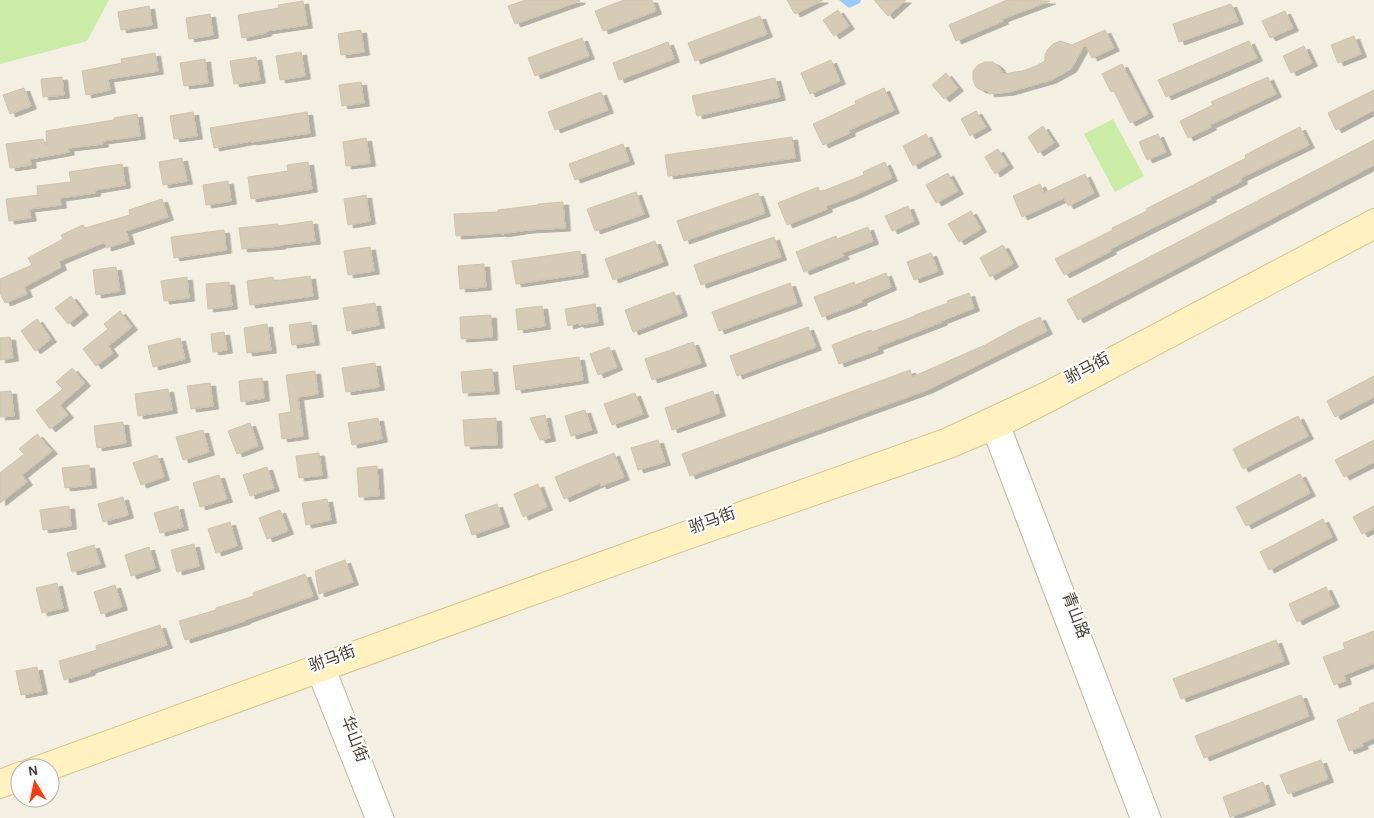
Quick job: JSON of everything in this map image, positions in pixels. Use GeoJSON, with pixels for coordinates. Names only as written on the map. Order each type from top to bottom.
{"type":"FeatureCollection","features":[{"type":"Feature","properties":{"kind":"main road","name":"驸马街"},"geometry":{"type":"LineString","coordinates":[[56,758],[950,450],[1046,390],[1374,217]]}},
{"type":"Feature","properties":{"kind":"main road","name":"驸马街"},"geometry":{"type":"LineString","coordinates":[[995,423],[1374,232]]}},
{"type":"Feature","properties":{"kind":"main road","name":"驸马街"},"geometry":{"type":"LineString","coordinates":[[60,768],[321,668]]}},
{"type":"Feature","properties":{"kind":"street","name":"青山路"},"geometry":{"type":"LineString","coordinates":[[995,423],[1138,818]]}},
{"type":"Feature","properties":{"kind":"street","name":"青山路"},"geometry":{"type":"LineString","coordinates":[[995,423],[1153,818]]}},
{"type":"Feature","properties":{"kind":"street","name":"华山街"},"geometry":{"type":"LineString","coordinates":[[321,668],[372,818]]}},
{"type":"Feature","properties":{"kind":"street","name":"华山街"},"geometry":{"type":"LineString","coordinates":[[321,668],[386,818]]}},
{"type":"Feature","properties":{"kind":"green space"},"geometry":{"type":"Polygon","coordinates":[[[0,0],[109,0],[87,41],[0,64],[0,0]]]}},
{"type":"Feature","properties":{"kind":"green space"},"geometry":{"type":"Polygon","coordinates":[[[1113,119],[1144,176],[1115,192],[1084,134],[1113,119]]]}},
{"type":"Feature","properties":{"kind":"water"},"geometry":{"type":"Polygon","coordinates":[[[839,0],[861,0],[860,3],[849,8],[839,0]]]}},
{"type":"Feature","properties":{"kind":"building"},"geometry":{"type":"Polygon","coordinates":[[[526,0],[580,1],[515,24],[508,6],[526,0]]]}},
{"type":"Feature","properties":{"kind":"building"},"geometry":{"type":"Polygon","coordinates":[[[624,0],[652,0],[656,11],[603,31],[595,11],[624,0]]]}},
{"type":"Feature","properties":{"kind":"building"},"geometry":{"type":"Polygon","coordinates":[[[787,0],[823,0],[795,14],[787,0]]]}},
{"type":"Feature","properties":{"kind":"building"},"geometry":{"type":"Polygon","coordinates":[[[874,0],[906,0],[888,16],[874,0]]]}},
{"type":"Feature","properties":{"kind":"building"},"geometry":{"type":"Polygon","coordinates":[[[1007,0],[1050,1],[1002,19],[1003,21],[956,41],[949,25],[1007,0]]]}},
{"type":"Feature","properties":{"kind":"building"},"geometry":{"type":"Polygon","coordinates":[[[303,1],[307,25],[266,31],[266,33],[242,38],[238,15],[279,8],[278,5],[303,1]]]}},
{"type":"Feature","properties":{"kind":"building"},"geometry":{"type":"Polygon","coordinates":[[[1231,4],[1238,21],[1179,42],[1173,24],[1231,4]]]}},
{"type":"Feature","properties":{"kind":"building"},"geometry":{"type":"Polygon","coordinates":[[[149,6],[152,25],[121,30],[118,12],[149,6]]]}},
{"type":"Feature","properties":{"kind":"building"},"geometry":{"type":"Polygon","coordinates":[[[838,10],[849,26],[834,36],[823,20],[838,10]]]}},
{"type":"Feature","properties":{"kind":"building"},"geometry":{"type":"Polygon","coordinates":[[[1285,11],[1293,28],[1270,38],[1262,21],[1285,11]]]}},
{"type":"Feature","properties":{"kind":"building"},"geometry":{"type":"Polygon","coordinates":[[[210,14],[213,35],[189,39],[186,18],[210,14]]]}},
{"type":"Feature","properties":{"kind":"building"},"geometry":{"type":"Polygon","coordinates":[[[760,16],[767,34],[695,61],[688,43],[760,16]]]}},
{"type":"Feature","properties":{"kind":"building"},"geometry":{"type":"Polygon","coordinates":[[[361,30],[364,52],[341,55],[338,34],[361,30]]]}},
{"type":"Feature","properties":{"kind":"building"},"geometry":{"type":"Polygon","coordinates":[[[1105,30],[1114,48],[1092,58],[1085,44],[1071,69],[1051,80],[1009,92],[989,94],[988,90],[981,90],[976,87],[973,80],[973,71],[978,65],[985,62],[993,62],[1003,74],[1022,71],[1045,61],[1045,55],[1053,44],[1060,41],[1072,45],[1105,30]]]}},
{"type":"Feature","properties":{"kind":"building"},"geometry":{"type":"Polygon","coordinates":[[[1354,36],[1361,54],[1338,63],[1331,45],[1354,36]]]}},
{"type":"Feature","properties":{"kind":"building"},"geometry":{"type":"Polygon","coordinates":[[[582,38],[589,56],[535,76],[528,58],[582,38]]]}},
{"type":"Feature","properties":{"kind":"building"},"geometry":{"type":"Polygon","coordinates":[[[1249,41],[1257,58],[1166,97],[1158,80],[1249,41]]]}},
{"type":"Feature","properties":{"kind":"building"},"geometry":{"type":"Polygon","coordinates":[[[668,42],[674,59],[619,80],[613,63],[668,42]]]}},
{"type":"Feature","properties":{"kind":"building"},"geometry":{"type":"Polygon","coordinates":[[[1304,46],[1312,63],[1291,73],[1283,56],[1304,46]]]}},
{"type":"Feature","properties":{"kind":"building"},"geometry":{"type":"Polygon","coordinates":[[[301,52],[305,76],[280,80],[276,56],[301,52]]]}},
{"type":"Feature","properties":{"kind":"building"},"geometry":{"type":"Polygon","coordinates":[[[155,53],[158,71],[108,79],[110,90],[86,95],[82,71],[122,63],[121,59],[155,53]]]}},
{"type":"Feature","properties":{"kind":"building"},"geometry":{"type":"Polygon","coordinates":[[[256,57],[260,80],[234,84],[230,61],[256,57]]]}},
{"type":"Feature","properties":{"kind":"building"},"geometry":{"type":"Polygon","coordinates":[[[205,59],[208,83],[184,86],[180,63],[205,59]]]}},
{"type":"Feature","properties":{"kind":"building"},"geometry":{"type":"Polygon","coordinates":[[[831,60],[840,81],[810,94],[801,73],[831,60]]]}},
{"type":"Feature","properties":{"kind":"building"},"geometry":{"type":"Polygon","coordinates":[[[1122,64],[1148,114],[1130,123],[1114,91],[1111,92],[1102,74],[1122,64]]]}},
{"type":"Feature","properties":{"kind":"building"},"geometry":{"type":"Polygon","coordinates":[[[946,73],[958,88],[944,99],[932,85],[946,73]]]}},
{"type":"Feature","properties":{"kind":"building"},"geometry":{"type":"Polygon","coordinates":[[[62,77],[64,95],[43,97],[41,79],[62,77]]]}},
{"type":"Feature","properties":{"kind":"building"},"geometry":{"type":"Polygon","coordinates":[[[1268,77],[1276,94],[1210,125],[1211,127],[1188,138],[1180,121],[1213,105],[1211,102],[1268,77]]]}},
{"type":"Feature","properties":{"kind":"building"},"geometry":{"type":"Polygon","coordinates":[[[775,78],[780,97],[697,116],[692,96],[775,78]]]}},
{"type":"Feature","properties":{"kind":"building"},"geometry":{"type":"Polygon","coordinates":[[[361,82],[364,103],[342,106],[339,85],[361,82]]]}},
{"type":"Feature","properties":{"kind":"building"},"geometry":{"type":"Polygon","coordinates":[[[24,88],[31,106],[10,114],[3,95],[24,88]]]}},
{"type":"Feature","properties":{"kind":"building"},"geometry":{"type":"Polygon","coordinates":[[[884,88],[894,110],[849,130],[850,133],[823,145],[813,124],[856,104],[855,101],[884,88]]]}},
{"type":"Feature","properties":{"kind":"building"},"geometry":{"type":"Polygon","coordinates":[[[1374,90],[1374,110],[1336,130],[1328,113],[1374,90]]]}},
{"type":"Feature","properties":{"kind":"building"},"geometry":{"type":"Polygon","coordinates":[[[601,92],[608,110],[555,130],[548,112],[601,92]]]}},
{"type":"Feature","properties":{"kind":"building"},"geometry":{"type":"Polygon","coordinates":[[[976,111],[986,127],[970,136],[961,119],[976,111]]]}},
{"type":"Feature","properties":{"kind":"building"},"geometry":{"type":"Polygon","coordinates":[[[193,112],[197,136],[174,139],[170,116],[193,112]]]}},
{"type":"Feature","properties":{"kind":"building"},"geometry":{"type":"Polygon","coordinates":[[[307,112],[310,133],[214,148],[210,128],[307,112]]]}},
{"type":"Feature","properties":{"kind":"building"},"geometry":{"type":"Polygon","coordinates":[[[137,114],[140,136],[102,141],[103,144],[68,148],[69,152],[30,159],[31,165],[10,168],[6,144],[43,139],[47,146],[46,131],[114,120],[114,118],[137,114]]]}},
{"type":"Feature","properties":{"kind":"building"},"geometry":{"type":"Polygon","coordinates":[[[1043,126],[1054,143],[1038,153],[1028,137],[1043,126]]]}},
{"type":"Feature","properties":{"kind":"building"},"geometry":{"type":"Polygon","coordinates":[[[1300,127],[1309,145],[1241,178],[1242,181],[1210,197],[1211,199],[1110,249],[1111,251],[1064,275],[1055,259],[1113,230],[1112,228],[1147,211],[1146,209],[1246,158],[1245,155],[1300,127]]]}},
{"type":"Feature","properties":{"kind":"building"},"geometry":{"type":"Polygon","coordinates":[[[926,134],[936,154],[913,166],[903,146],[926,134]]]}},
{"type":"Feature","properties":{"kind":"building"},"geometry":{"type":"Polygon","coordinates":[[[1158,134],[1166,152],[1147,160],[1139,142],[1158,134]]]}},
{"type":"Feature","properties":{"kind":"building"},"geometry":{"type":"Polygon","coordinates":[[[792,137],[795,158],[668,176],[665,155],[792,137]]]}},
{"type":"Feature","properties":{"kind":"building"},"geometry":{"type":"Polygon","coordinates":[[[366,138],[370,163],[346,166],[343,142],[366,138]]]}},
{"type":"Feature","properties":{"kind":"building"},"geometry":{"type":"Polygon","coordinates":[[[1374,140],[1374,165],[1078,320],[1067,300],[1374,140]]]}},
{"type":"Feature","properties":{"kind":"building"},"geometry":{"type":"Polygon","coordinates":[[[623,144],[629,161],[575,180],[569,164],[623,144]]]}},
{"type":"Feature","properties":{"kind":"building"},"geometry":{"type":"Polygon","coordinates":[[[998,149],[1008,165],[995,174],[985,157],[998,149]]]}},
{"type":"Feature","properties":{"kind":"building"},"geometry":{"type":"Polygon","coordinates":[[[182,158],[187,181],[163,185],[159,162],[182,158]]]}},
{"type":"Feature","properties":{"kind":"building"},"geometry":{"type":"Polygon","coordinates":[[[308,162],[312,189],[251,199],[248,177],[288,171],[287,165],[308,162]]]}},
{"type":"Feature","properties":{"kind":"building"},"geometry":{"type":"Polygon","coordinates":[[[885,162],[892,178],[826,206],[827,209],[787,225],[778,203],[818,187],[820,192],[864,175],[863,172],[885,162]]]}},
{"type":"Feature","properties":{"kind":"building"},"geometry":{"type":"Polygon","coordinates":[[[122,164],[125,185],[95,190],[95,193],[60,198],[61,205],[29,209],[31,218],[9,221],[6,199],[38,195],[37,186],[71,182],[69,172],[122,164]]]}},
{"type":"Feature","properties":{"kind":"building"},"geometry":{"type":"Polygon","coordinates":[[[948,173],[958,191],[936,203],[926,185],[948,173]]]}},
{"type":"Feature","properties":{"kind":"building"},"geometry":{"type":"Polygon","coordinates":[[[1085,174],[1094,193],[1068,206],[1064,198],[1022,217],[1013,196],[1040,184],[1044,193],[1085,174]]]}},
{"type":"Feature","properties":{"kind":"building"},"geometry":{"type":"Polygon","coordinates":[[[228,181],[231,201],[206,205],[203,185],[228,181]]]}},
{"type":"Feature","properties":{"kind":"building"},"geometry":{"type":"Polygon","coordinates":[[[636,192],[644,214],[595,231],[587,209],[636,192]]]}},
{"type":"Feature","properties":{"kind":"building"},"geometry":{"type":"Polygon","coordinates":[[[758,193],[765,213],[684,241],[677,221],[758,193]]]}},
{"type":"Feature","properties":{"kind":"building"},"geometry":{"type":"Polygon","coordinates":[[[366,195],[370,221],[348,225],[344,199],[366,195]]]}},
{"type":"Feature","properties":{"kind":"building"},"geometry":{"type":"Polygon","coordinates":[[[162,199],[168,217],[126,231],[129,241],[106,248],[105,242],[59,261],[61,267],[24,287],[27,294],[5,303],[0,293],[0,279],[32,265],[28,258],[63,239],[61,235],[83,225],[85,228],[130,215],[129,210],[162,199]]]}},
{"type":"Feature","properties":{"kind":"building"},"geometry":{"type":"Polygon","coordinates":[[[563,202],[565,228],[456,236],[454,214],[498,212],[498,210],[563,202]]]}},
{"type":"Feature","properties":{"kind":"building"},"geometry":{"type":"Polygon","coordinates":[[[908,206],[914,221],[892,231],[885,216],[908,206]]]}},
{"type":"Feature","properties":{"kind":"building"},"geometry":{"type":"Polygon","coordinates":[[[971,211],[981,229],[959,242],[948,224],[971,211]]]}},
{"type":"Feature","properties":{"kind":"building"},"geometry":{"type":"Polygon","coordinates":[[[312,221],[315,241],[242,249],[239,228],[278,224],[278,226],[312,221]]]}},
{"type":"Feature","properties":{"kind":"building"},"geometry":{"type":"Polygon","coordinates":[[[868,227],[873,241],[842,253],[844,256],[804,272],[796,252],[836,236],[837,239],[868,227]]]}},
{"type":"Feature","properties":{"kind":"building"},"geometry":{"type":"Polygon","coordinates":[[[224,230],[226,250],[174,258],[171,237],[224,230]]]}},
{"type":"Feature","properties":{"kind":"building"},"geometry":{"type":"Polygon","coordinates":[[[774,237],[781,257],[701,285],[694,265],[774,237]]]}},
{"type":"Feature","properties":{"kind":"building"},"geometry":{"type":"Polygon","coordinates":[[[655,241],[663,262],[613,280],[605,259],[655,241]]]}},
{"type":"Feature","properties":{"kind":"building"},"geometry":{"type":"Polygon","coordinates":[[[1003,245],[1013,264],[990,277],[980,258],[1003,245]]]}},
{"type":"Feature","properties":{"kind":"building"},"geometry":{"type":"Polygon","coordinates":[[[370,247],[374,271],[348,275],[344,251],[370,247]]]}},
{"type":"Feature","properties":{"kind":"building"},"geometry":{"type":"Polygon","coordinates":[[[580,251],[583,274],[516,284],[512,261],[580,251]]]}},
{"type":"Feature","properties":{"kind":"building"},"geometry":{"type":"Polygon","coordinates":[[[931,253],[938,271],[914,280],[907,262],[931,253]]]}},
{"type":"Feature","properties":{"kind":"building"},"geometry":{"type":"Polygon","coordinates":[[[484,264],[486,287],[460,289],[458,266],[484,264]]]}},
{"type":"Feature","properties":{"kind":"building"},"geometry":{"type":"Polygon","coordinates":[[[116,267],[120,291],[96,295],[93,270],[116,267]]]}},
{"type":"Feature","properties":{"kind":"building"},"geometry":{"type":"Polygon","coordinates":[[[886,273],[891,287],[861,300],[862,302],[822,317],[814,297],[854,282],[855,285],[886,273]]]}},
{"type":"Feature","properties":{"kind":"building"},"geometry":{"type":"Polygon","coordinates":[[[310,276],[313,296],[250,305],[247,281],[273,277],[274,281],[310,276]]]}},
{"type":"Feature","properties":{"kind":"building"},"geometry":{"type":"Polygon","coordinates":[[[187,277],[189,298],[164,301],[161,281],[187,277]]]}},
{"type":"Feature","properties":{"kind":"building"},"geometry":{"type":"Polygon","coordinates":[[[229,282],[232,306],[208,309],[206,284],[229,282]]]}},
{"type":"Feature","properties":{"kind":"building"},"geometry":{"type":"Polygon","coordinates":[[[790,283],[797,303],[719,331],[712,312],[790,283]]]}},
{"type":"Feature","properties":{"kind":"building"},"geometry":{"type":"Polygon","coordinates":[[[674,292],[682,313],[633,332],[625,310],[674,292]]]}},
{"type":"Feature","properties":{"kind":"building"},"geometry":{"type":"Polygon","coordinates":[[[969,293],[974,308],[877,347],[878,350],[839,364],[832,345],[915,316],[969,293]]]}},
{"type":"Feature","properties":{"kind":"building"},"geometry":{"type":"Polygon","coordinates":[[[71,296],[83,312],[68,324],[55,308],[71,296]]]}},
{"type":"Feature","properties":{"kind":"building"},"geometry":{"type":"Polygon","coordinates":[[[375,303],[379,325],[347,331],[343,308],[375,303]]]}},
{"type":"Feature","properties":{"kind":"building"},"geometry":{"type":"Polygon","coordinates":[[[595,304],[598,322],[579,325],[578,323],[568,326],[565,309],[595,304]]]}},
{"type":"Feature","properties":{"kind":"building"},"geometry":{"type":"Polygon","coordinates":[[[542,306],[545,326],[518,330],[516,309],[542,306]]]}},
{"type":"Feature","properties":{"kind":"building"},"geometry":{"type":"Polygon","coordinates":[[[120,311],[132,327],[108,346],[113,353],[96,366],[83,349],[108,329],[104,324],[120,311]]]}},
{"type":"Feature","properties":{"kind":"building"},"geometry":{"type":"Polygon","coordinates":[[[491,315],[492,337],[461,339],[460,317],[491,315]]]}},
{"type":"Feature","properties":{"kind":"building"},"geometry":{"type":"Polygon","coordinates":[[[1040,317],[1047,331],[927,390],[690,476],[682,454],[910,370],[912,377],[985,345],[1040,317]]]}},
{"type":"Feature","properties":{"kind":"building"},"geometry":{"type":"Polygon","coordinates":[[[37,319],[51,339],[35,351],[21,331],[37,319]]]}},
{"type":"Feature","properties":{"kind":"building"},"geometry":{"type":"Polygon","coordinates":[[[311,322],[314,342],[292,345],[289,325],[311,322]]]}},
{"type":"Feature","properties":{"kind":"building"},"geometry":{"type":"Polygon","coordinates":[[[267,324],[271,350],[247,353],[244,328],[267,324]]]}},
{"type":"Feature","properties":{"kind":"building"},"geometry":{"type":"Polygon","coordinates":[[[808,327],[816,347],[737,376],[730,356],[808,327]]]}},
{"type":"Feature","properties":{"kind":"building"},"geometry":{"type":"Polygon","coordinates":[[[224,332],[227,350],[213,352],[211,334],[224,332]]]}},
{"type":"Feature","properties":{"kind":"building"},"geometry":{"type":"Polygon","coordinates":[[[10,337],[13,358],[0,360],[0,338],[10,337]]]}},
{"type":"Feature","properties":{"kind":"building"},"geometry":{"type":"Polygon","coordinates":[[[180,338],[185,359],[153,367],[148,346],[180,338]]]}},
{"type":"Feature","properties":{"kind":"building"},"geometry":{"type":"Polygon","coordinates":[[[693,342],[701,363],[652,380],[645,359],[693,342]]]}},
{"type":"Feature","properties":{"kind":"building"},"geometry":{"type":"Polygon","coordinates":[[[609,347],[617,367],[598,375],[590,354],[609,347]]]}},
{"type":"Feature","properties":{"kind":"building"},"geometry":{"type":"Polygon","coordinates":[[[579,357],[583,380],[516,390],[513,366],[579,357]]]}},
{"type":"Feature","properties":{"kind":"building"},"geometry":{"type":"Polygon","coordinates":[[[375,363],[379,387],[346,392],[342,368],[375,363]]]}},
{"type":"Feature","properties":{"kind":"building"},"geometry":{"type":"Polygon","coordinates":[[[72,368],[85,383],[60,405],[68,415],[50,429],[36,410],[63,389],[56,382],[72,368]]]}},
{"type":"Feature","properties":{"kind":"building"},"geometry":{"type":"Polygon","coordinates":[[[492,369],[494,391],[463,393],[461,372],[492,369]]]}},
{"type":"Feature","properties":{"kind":"building"},"geometry":{"type":"Polygon","coordinates":[[[315,371],[318,394],[298,397],[303,436],[282,439],[279,414],[291,412],[286,375],[315,371]]]}},
{"type":"Feature","properties":{"kind":"building"},"geometry":{"type":"Polygon","coordinates":[[[1374,376],[1374,397],[1335,417],[1327,401],[1374,376]]]}},
{"type":"Feature","properties":{"kind":"building"},"geometry":{"type":"Polygon","coordinates":[[[262,378],[264,398],[241,402],[239,381],[262,378]]]}},
{"type":"Feature","properties":{"kind":"building"},"geometry":{"type":"Polygon","coordinates":[[[210,383],[213,406],[191,409],[187,386],[210,383]]]}},
{"type":"Feature","properties":{"kind":"building"},"geometry":{"type":"Polygon","coordinates":[[[168,389],[172,410],[138,416],[135,394],[168,389]]]}},
{"type":"Feature","properties":{"kind":"building"},"geometry":{"type":"Polygon","coordinates":[[[11,391],[14,416],[0,417],[0,392],[11,391]]]}},
{"type":"Feature","properties":{"kind":"building"},"geometry":{"type":"Polygon","coordinates":[[[713,391],[720,413],[672,430],[665,408],[713,391]]]}},
{"type":"Feature","properties":{"kind":"building"},"geometry":{"type":"Polygon","coordinates":[[[635,393],[643,414],[612,425],[604,404],[635,393]]]}},
{"type":"Feature","properties":{"kind":"building"},"geometry":{"type":"Polygon","coordinates":[[[585,410],[592,430],[571,436],[565,416],[585,410]]]}},
{"type":"Feature","properties":{"kind":"building"},"geometry":{"type":"Polygon","coordinates":[[[545,415],[550,438],[540,440],[530,418],[545,415]]]}},
{"type":"Feature","properties":{"kind":"building"},"geometry":{"type":"Polygon","coordinates":[[[1298,416],[1308,436],[1243,469],[1233,449],[1298,416]]]}},
{"type":"Feature","properties":{"kind":"building"},"geometry":{"type":"Polygon","coordinates":[[[378,418],[382,439],[352,445],[348,423],[378,418]]]}},
{"type":"Feature","properties":{"kind":"building"},"geometry":{"type":"Polygon","coordinates":[[[496,418],[497,445],[465,446],[463,420],[496,418]]]}},
{"type":"Feature","properties":{"kind":"building"},"geometry":{"type":"Polygon","coordinates":[[[123,422],[126,443],[97,448],[94,426],[123,422]]]}},
{"type":"Feature","properties":{"kind":"building"},"geometry":{"type":"Polygon","coordinates":[[[250,423],[258,446],[237,454],[228,431],[250,423]]]}},
{"type":"Feature","properties":{"kind":"building"},"geometry":{"type":"Polygon","coordinates":[[[203,430],[209,452],[183,460],[176,437],[203,430]]]}},
{"type":"Feature","properties":{"kind":"building"},"geometry":{"type":"Polygon","coordinates":[[[37,434],[52,451],[22,475],[27,482],[0,503],[0,473],[24,454],[19,449],[37,434]]]}},
{"type":"Feature","properties":{"kind":"building"},"geometry":{"type":"Polygon","coordinates":[[[658,440],[665,462],[638,470],[631,448],[658,440]]]}},
{"type":"Feature","properties":{"kind":"building"},"geometry":{"type":"Polygon","coordinates":[[[1374,440],[1374,462],[1344,477],[1335,460],[1374,440]]]}},
{"type":"Feature","properties":{"kind":"building"},"geometry":{"type":"Polygon","coordinates":[[[319,453],[322,475],[299,478],[296,456],[319,453]]]}},
{"type":"Feature","properties":{"kind":"building"},"geometry":{"type":"Polygon","coordinates":[[[614,453],[624,477],[601,486],[600,483],[564,499],[555,477],[614,453]]]}},
{"type":"Feature","properties":{"kind":"building"},"geometry":{"type":"Polygon","coordinates":[[[157,455],[164,477],[141,485],[133,463],[157,455]]]}},
{"type":"Feature","properties":{"kind":"building"},"geometry":{"type":"Polygon","coordinates":[[[89,465],[91,485],[65,488],[62,468],[89,465]]]}},
{"type":"Feature","properties":{"kind":"building"},"geometry":{"type":"Polygon","coordinates":[[[377,466],[379,496],[359,497],[357,468],[377,466]]]}},
{"type":"Feature","properties":{"kind":"building"},"geometry":{"type":"Polygon","coordinates":[[[267,467],[274,488],[250,496],[243,475],[267,467]]]}},
{"type":"Feature","properties":{"kind":"building"},"geometry":{"type":"Polygon","coordinates":[[[1300,474],[1310,493],[1246,526],[1236,507],[1300,474]]]}},
{"type":"Feature","properties":{"kind":"building"},"geometry":{"type":"Polygon","coordinates":[[[219,475],[227,499],[200,507],[193,483],[219,475]]]}},
{"type":"Feature","properties":{"kind":"building"},"geometry":{"type":"Polygon","coordinates":[[[538,484],[547,507],[523,517],[514,494],[538,484]]]}},
{"type":"Feature","properties":{"kind":"building"},"geometry":{"type":"Polygon","coordinates":[[[123,497],[128,515],[103,522],[98,504],[123,497]]]}},
{"type":"Feature","properties":{"kind":"building"},"geometry":{"type":"Polygon","coordinates":[[[327,499],[331,520],[306,525],[302,503],[327,499]]]}},
{"type":"Feature","properties":{"kind":"building"},"geometry":{"type":"Polygon","coordinates":[[[497,504],[504,524],[472,535],[465,515],[497,504]]]}},
{"type":"Feature","properties":{"kind":"building"},"geometry":{"type":"Polygon","coordinates":[[[69,506],[71,526],[43,530],[40,510],[69,506]]]}},
{"type":"Feature","properties":{"kind":"building"},"geometry":{"type":"Polygon","coordinates":[[[178,506],[183,527],[160,533],[154,513],[178,506]]]}},
{"type":"Feature","properties":{"kind":"building"},"geometry":{"type":"Polygon","coordinates":[[[1374,506],[1374,528],[1362,534],[1353,517],[1374,506]]]}},
{"type":"Feature","properties":{"kind":"building"},"geometry":{"type":"Polygon","coordinates":[[[280,510],[288,531],[267,539],[259,518],[280,510]]]}},
{"type":"Feature","properties":{"kind":"building"},"geometry":{"type":"Polygon","coordinates":[[[1323,519],[1332,537],[1269,570],[1260,552],[1323,519]]]}},
{"type":"Feature","properties":{"kind":"building"},"geometry":{"type":"Polygon","coordinates":[[[230,522],[237,546],[216,553],[208,529],[230,522]]]}},
{"type":"Feature","properties":{"kind":"building"},"geometry":{"type":"Polygon","coordinates":[[[194,544],[199,566],[177,572],[171,550],[194,544]]]}},
{"type":"Feature","properties":{"kind":"building"},"geometry":{"type":"Polygon","coordinates":[[[94,545],[100,564],[72,572],[67,553],[94,545]]]}},
{"type":"Feature","properties":{"kind":"building"},"geometry":{"type":"Polygon","coordinates":[[[149,547],[155,568],[131,576],[125,555],[149,547]]]}},
{"type":"Feature","properties":{"kind":"building"},"geometry":{"type":"Polygon","coordinates":[[[345,560],[353,582],[319,594],[315,571],[345,560]]]}},
{"type":"Feature","properties":{"kind":"building"},"geometry":{"type":"Polygon","coordinates":[[[305,574],[313,596],[245,621],[185,640],[179,621],[254,596],[253,593],[305,574]]]}},
{"type":"Feature","properties":{"kind":"building"},"geometry":{"type":"Polygon","coordinates":[[[57,583],[63,608],[42,613],[36,588],[57,583]]]}},
{"type":"Feature","properties":{"kind":"building"},"geometry":{"type":"Polygon","coordinates":[[[115,585],[122,607],[101,614],[94,592],[115,585]]]}},
{"type":"Feature","properties":{"kind":"building"},"geometry":{"type":"Polygon","coordinates":[[[1326,587],[1334,604],[1297,622],[1289,604],[1326,587]]]}},
{"type":"Feature","properties":{"kind":"building"},"geometry":{"type":"Polygon","coordinates":[[[160,625],[167,645],[64,680],[59,661],[97,650],[96,646],[160,625]]]}},
{"type":"Feature","properties":{"kind":"building"},"geometry":{"type":"Polygon","coordinates":[[[1374,631],[1374,663],[1344,675],[1346,681],[1334,685],[1323,657],[1345,649],[1343,643],[1374,631]]]}},
{"type":"Feature","properties":{"kind":"building"},"geometry":{"type":"Polygon","coordinates":[[[1276,640],[1284,661],[1181,699],[1173,679],[1276,640]]]}},
{"type":"Feature","properties":{"kind":"building"},"geometry":{"type":"Polygon","coordinates":[[[37,667],[42,691],[21,695],[16,671],[37,667]]]}},
{"type":"Feature","properties":{"kind":"building"},"geometry":{"type":"Polygon","coordinates":[[[1301,695],[1309,716],[1204,758],[1195,736],[1301,695]]]}},
{"type":"Feature","properties":{"kind":"building"},"geometry":{"type":"Polygon","coordinates":[[[1374,702],[1374,738],[1362,743],[1363,746],[1349,751],[1337,720],[1374,702]]]}},
{"type":"Feature","properties":{"kind":"building"},"geometry":{"type":"Polygon","coordinates":[[[1321,760],[1328,779],[1288,794],[1280,775],[1321,760]]]}},
{"type":"Feature","properties":{"kind":"building"},"geometry":{"type":"Polygon","coordinates":[[[1263,782],[1270,802],[1230,817],[1223,797],[1263,782]]]}}]}
